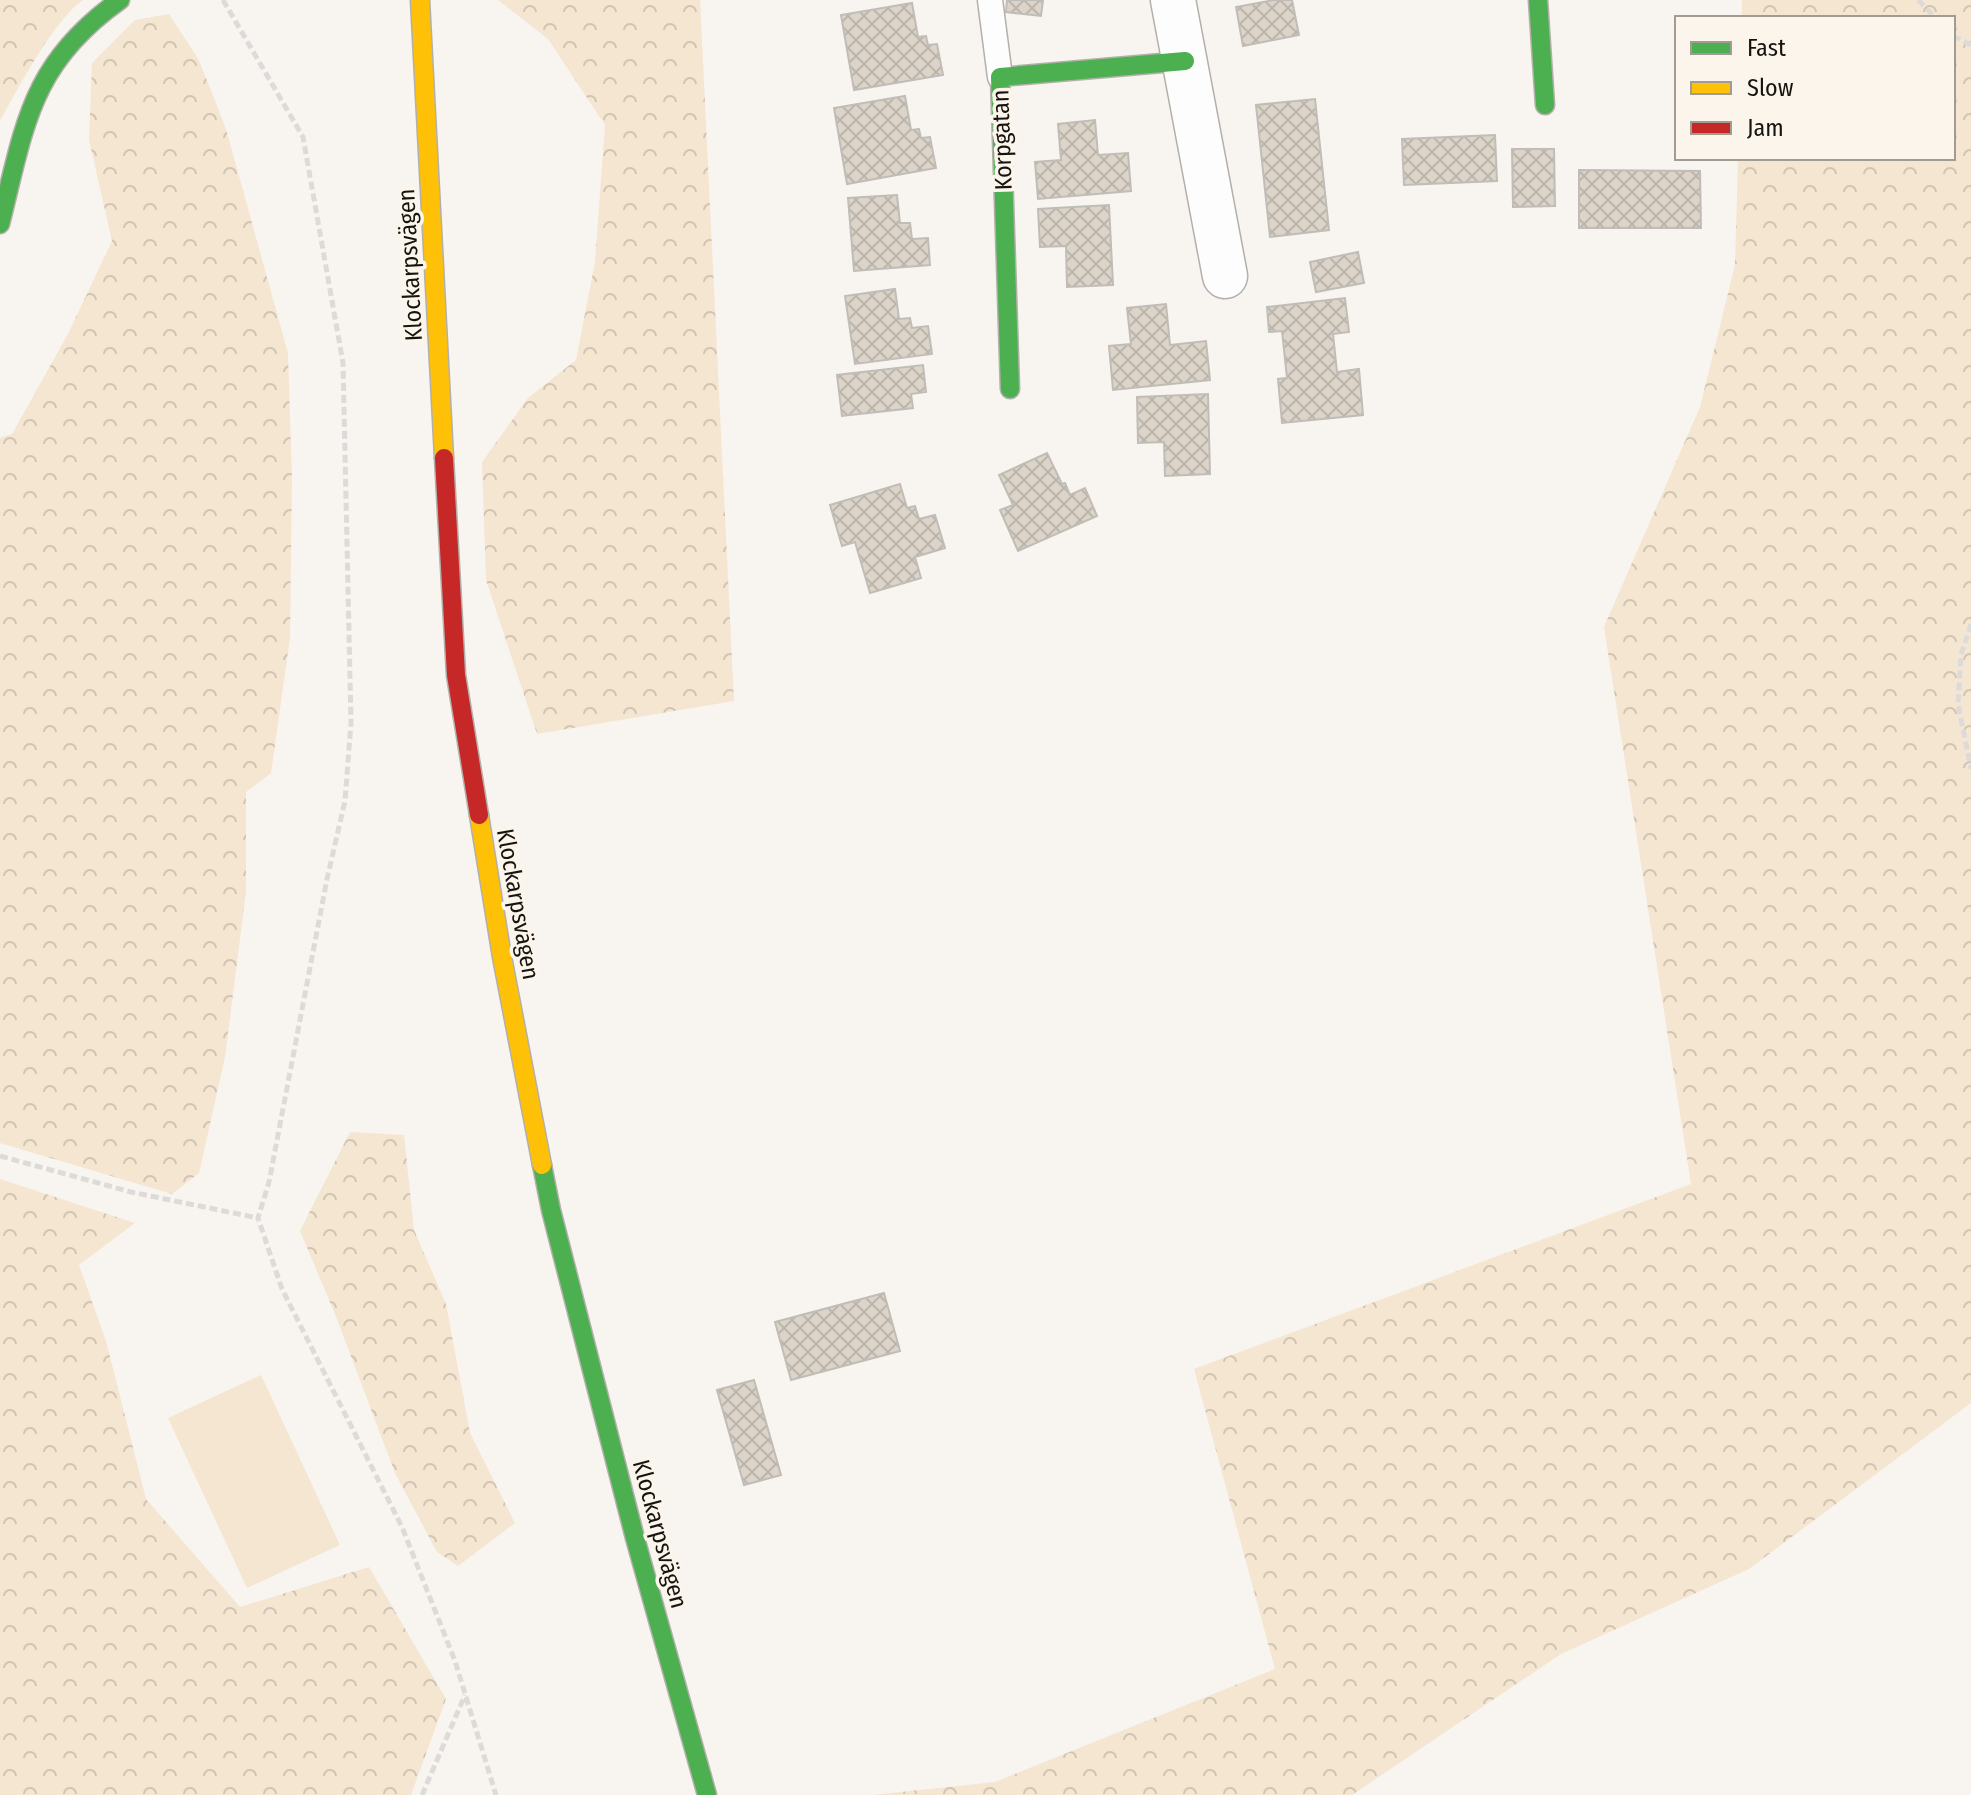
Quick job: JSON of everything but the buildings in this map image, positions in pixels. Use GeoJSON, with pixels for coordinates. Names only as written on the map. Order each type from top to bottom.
{"type":"FeatureCollection","features":[{"type":"Feature","properties":{"kind":"street"},"geometry":{"type":"LineString","coordinates":[[0,224],[41,85],[65,52],[108,8],[120,0]]}},
{"type":"Feature","properties":{"kind":"street","name":"Klockarpsvägen"},"geometry":{"type":"LineString","coordinates":[[420,0],[459,691],[502,957],[551,1210],[635,1538],[707,1795]]}},
{"type":"Feature","properties":{"kind":"street"},"geometry":{"type":"LineString","coordinates":[[1173,0],[1225,276]]}},
{"type":"Feature","properties":{"kind":"street"},"geometry":{"type":"LineString","coordinates":[[1538,0],[1545,105]]}},
{"type":"Feature","properties":{"kind":"street","name":"Korpgatan"},"geometry":{"type":"LineString","coordinates":[[1010,389],[1000,77],[1185,61]]}},
{"type":"Feature","properties":{"kind":"lane"},"geometry":{"type":"LineString","coordinates":[[990,0],[1000,77]]}},
{"type":"Feature","properties":{"kind":"path"},"geometry":{"type":"LineString","coordinates":[[223,0],[303,137],[343,363],[351,723],[345,801],[269,1182],[258,1218],[282,1289],[402,1527],[455,1661],[496,1795]]}},
{"type":"Feature","properties":{"kind":"path"},"geometry":{"type":"LineString","coordinates":[[1918,0],[1934,16]]}},
{"type":"Feature","properties":{"kind":"path"},"geometry":{"type":"LineString","coordinates":[[1971,624],[1961,655],[1958,704],[1971,769]]}},
{"type":"Feature","properties":{"kind":"path"},"geometry":{"type":"LineString","coordinates":[[0,1156],[131,1192],[258,1218]]}},
{"type":"Feature","properties":{"kind":"path"},"geometry":{"type":"LineString","coordinates":[[422,1795],[465,1694]]}},
{"type":"Feature","properties":{"kind":"green space"},"geometry":{"type":"Polygon","coordinates":[[[0,0],[83,0],[49,38],[0,121],[0,0]]]}},
{"type":"Feature","properties":{"kind":"green space"},"geometry":{"type":"Polygon","coordinates":[[[498,0],[700,0],[734,701],[537,734],[486,580],[482,462],[528,398],[576,360],[595,262],[605,125],[548,39],[498,0]]]}},
{"type":"Feature","properties":{"kind":"green space"},"geometry":{"type":"Polygon","coordinates":[[[1742,0],[1971,0],[1971,1403],[1749,1569],[1561,1654],[1352,1795],[872,1795],[995,1782],[1275,1669],[1194,1369],[1691,1184],[1604,627],[1700,407],[1735,265],[1738,160],[1955,160],[1955,16],[1742,16],[1742,0]]]}},
{"type":"Feature","properties":{"kind":"green space"},"geometry":{"type":"Polygon","coordinates":[[[169,14],[199,60],[226,129],[288,353],[292,478],[290,638],[271,773],[246,792],[246,892],[225,1057],[199,1173],[172,1194],[0,1143],[0,438],[12,434],[68,334],[112,241],[89,140],[92,63],[135,20],[169,14]]]}},
{"type":"Feature","properties":{"kind":"green space"},"geometry":{"type":"Polygon","coordinates":[[[350,1132],[404,1135],[414,1230],[446,1304],[470,1433],[515,1523],[458,1566],[437,1552],[395,1473],[300,1231],[350,1132]]]}},
{"type":"Feature","properties":{"kind":"green space"},"geometry":{"type":"Polygon","coordinates":[[[0,1179],[135,1223],[79,1265],[106,1341],[146,1499],[240,1607],[369,1567],[446,1699],[411,1795],[0,1795],[0,1179]]]}},
{"type":"Feature","properties":{"kind":"green space"},"geometry":{"type":"Polygon","coordinates":[[[261,1375],[340,1545],[247,1588],[168,1418],[261,1375]]]}},
{"type":"Feature","properties":{"kind":"traffic: fast"},"geometry":{"type":"LineString","coordinates":[[0,224],[25,126],[49,73],[90,24],[120,0]]}},
{"type":"Feature","properties":{"kind":"traffic: fast"},"geometry":{"type":"LineString","coordinates":[[1538,0],[1545,105]]}},
{"type":"Feature","properties":{"kind":"traffic: fast"},"geometry":{"type":"LineString","coordinates":[[1010,389],[1000,77],[1185,61]]}},
{"type":"Feature","properties":{"kind":"traffic: fast"},"geometry":{"type":"LineString","coordinates":[[542,1165],[635,1538],[707,1795]]}},
{"type":"Feature","properties":{"kind":"traffic: slow"},"geometry":{"type":"LineString","coordinates":[[420,0],[444,458]]}},
{"type":"Feature","properties":{"kind":"traffic: slow"},"geometry":{"type":"LineString","coordinates":[[479,815],[502,957],[542,1165]]}},
{"type":"Feature","properties":{"kind":"traffic: jam"},"geometry":{"type":"LineString","coordinates":[[444,458],[456,675],[479,815]]}}]}
